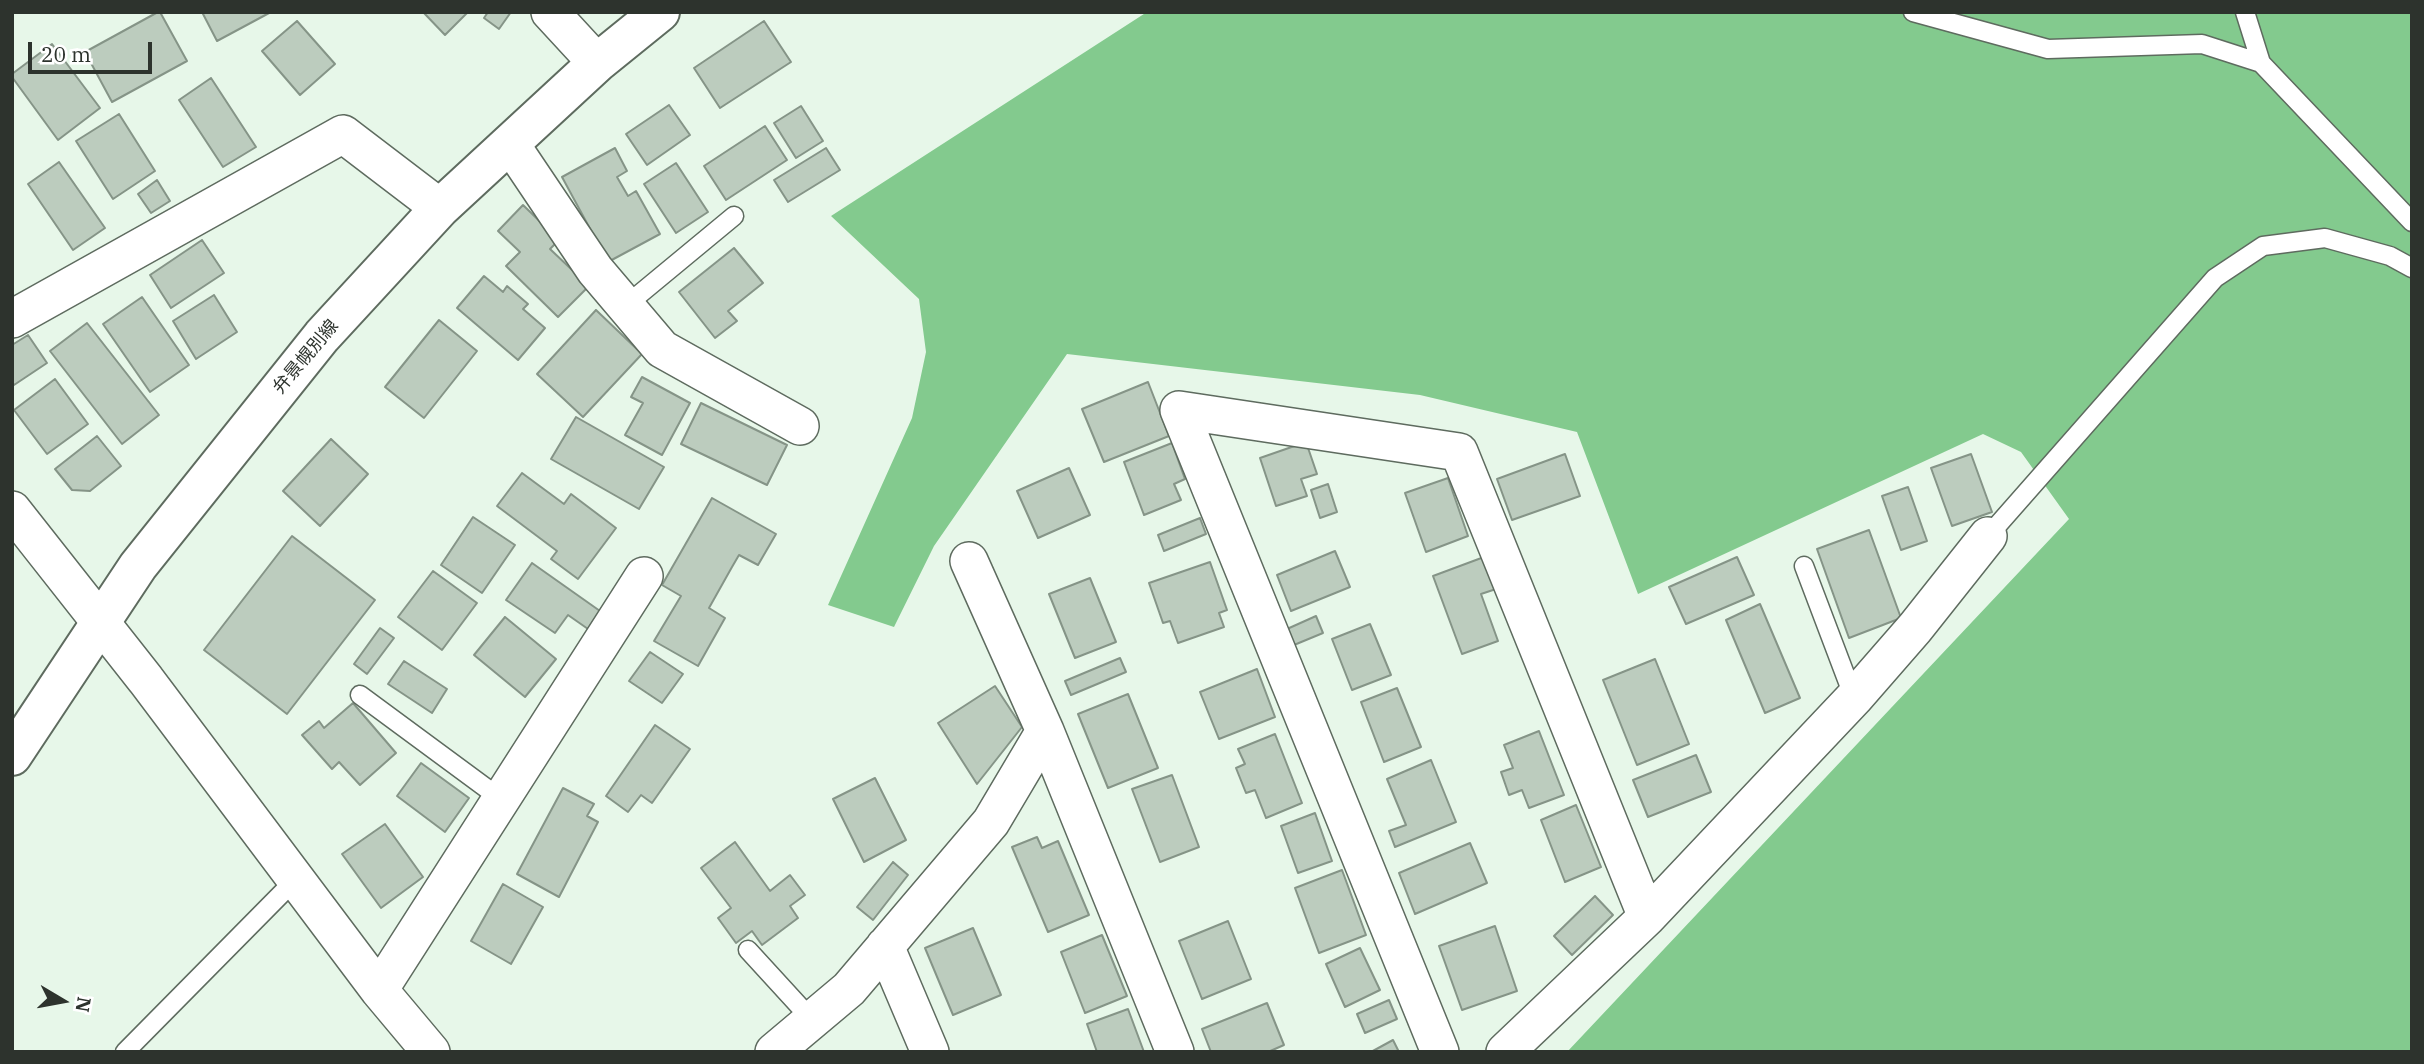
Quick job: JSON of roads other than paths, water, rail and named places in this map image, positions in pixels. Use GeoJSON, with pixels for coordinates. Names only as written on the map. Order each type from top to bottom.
{"type":"FeatureCollection","features":[{"type":"Feature","properties":{"kind":"main road","name":"弁景幌別線"},"geometry":{"type":"LineString","coordinates":[[12,756],[138,566],[322,336],[440,208],[597,63],[660,12]]}},
{"type":"Feature","properties":{"kind":"street"},"geometry":{"type":"LineString","coordinates":[[550,12],[597,63]]}},
{"type":"Feature","properties":{"kind":"street"},"geometry":{"type":"LineString","coordinates":[[12,319],[343,134],[440,208]]}},
{"type":"Feature","properties":{"kind":"street"},"geometry":{"type":"LineString","coordinates":[[511,145],[594,270],[662,349],[800,426]]}},
{"type":"Feature","properties":{"kind":"street"},"geometry":{"type":"LineString","coordinates":[[1440,1052],[1179,410],[1459,452],[1647,917]]}},
{"type":"Feature","properties":{"kind":"street"},"geometry":{"type":"LineString","coordinates":[[12,510],[379,990],[431,1052]]}},
{"type":"Feature","properties":{"kind":"street"},"geometry":{"type":"LineString","coordinates":[[1505,1052],[1647,917],[1854,698],[1915,628],[1988,536]]}},
{"type":"Feature","properties":{"kind":"street"},"geometry":{"type":"LineString","coordinates":[[969,561],[1045,731],[1175,1052]]}},
{"type":"Feature","properties":{"kind":"street"},"geometry":{"type":"LineString","coordinates":[[379,990],[644,576]]}},
{"type":"Feature","properties":{"kind":"street"},"geometry":{"type":"LineString","coordinates":[[774,1052],[849,989],[991,822],[1045,731]]}},
{"type":"Feature","properties":{"kind":"street"},"geometry":{"type":"LineString","coordinates":[[885,946],[930,1052]]}},
{"type":"Feature","properties":{"kind":"lane"},"geometry":{"type":"LineString","coordinates":[[1913,12],[2048,49],[2202,44],[2261,63]]}},
{"type":"Feature","properties":{"kind":"lane"},"geometry":{"type":"LineString","coordinates":[[2245,12],[2261,63],[2412,222]]}},
{"type":"Feature","properties":{"kind":"lane"},"geometry":{"type":"LineString","coordinates":[[624,306],[734,215]]}},
{"type":"Feature","properties":{"kind":"lane"},"geometry":{"type":"LineString","coordinates":[[1988,536],[2215,278],[2263,246],[2325,238],[2390,256],[2412,268]]}},
{"type":"Feature","properties":{"kind":"lane"},"geometry":{"type":"LineString","coordinates":[[1804,566],[1854,698]]}},
{"type":"Feature","properties":{"kind":"lane"},"geometry":{"type":"LineString","coordinates":[[360,695],[501,799]]}},
{"type":"Feature","properties":{"kind":"lane"},"geometry":{"type":"LineString","coordinates":[[125,1052],[295,880]]}},
{"type":"Feature","properties":{"kind":"lane"},"geometry":{"type":"LineString","coordinates":[[748,950],[813,1021]]}}]}
